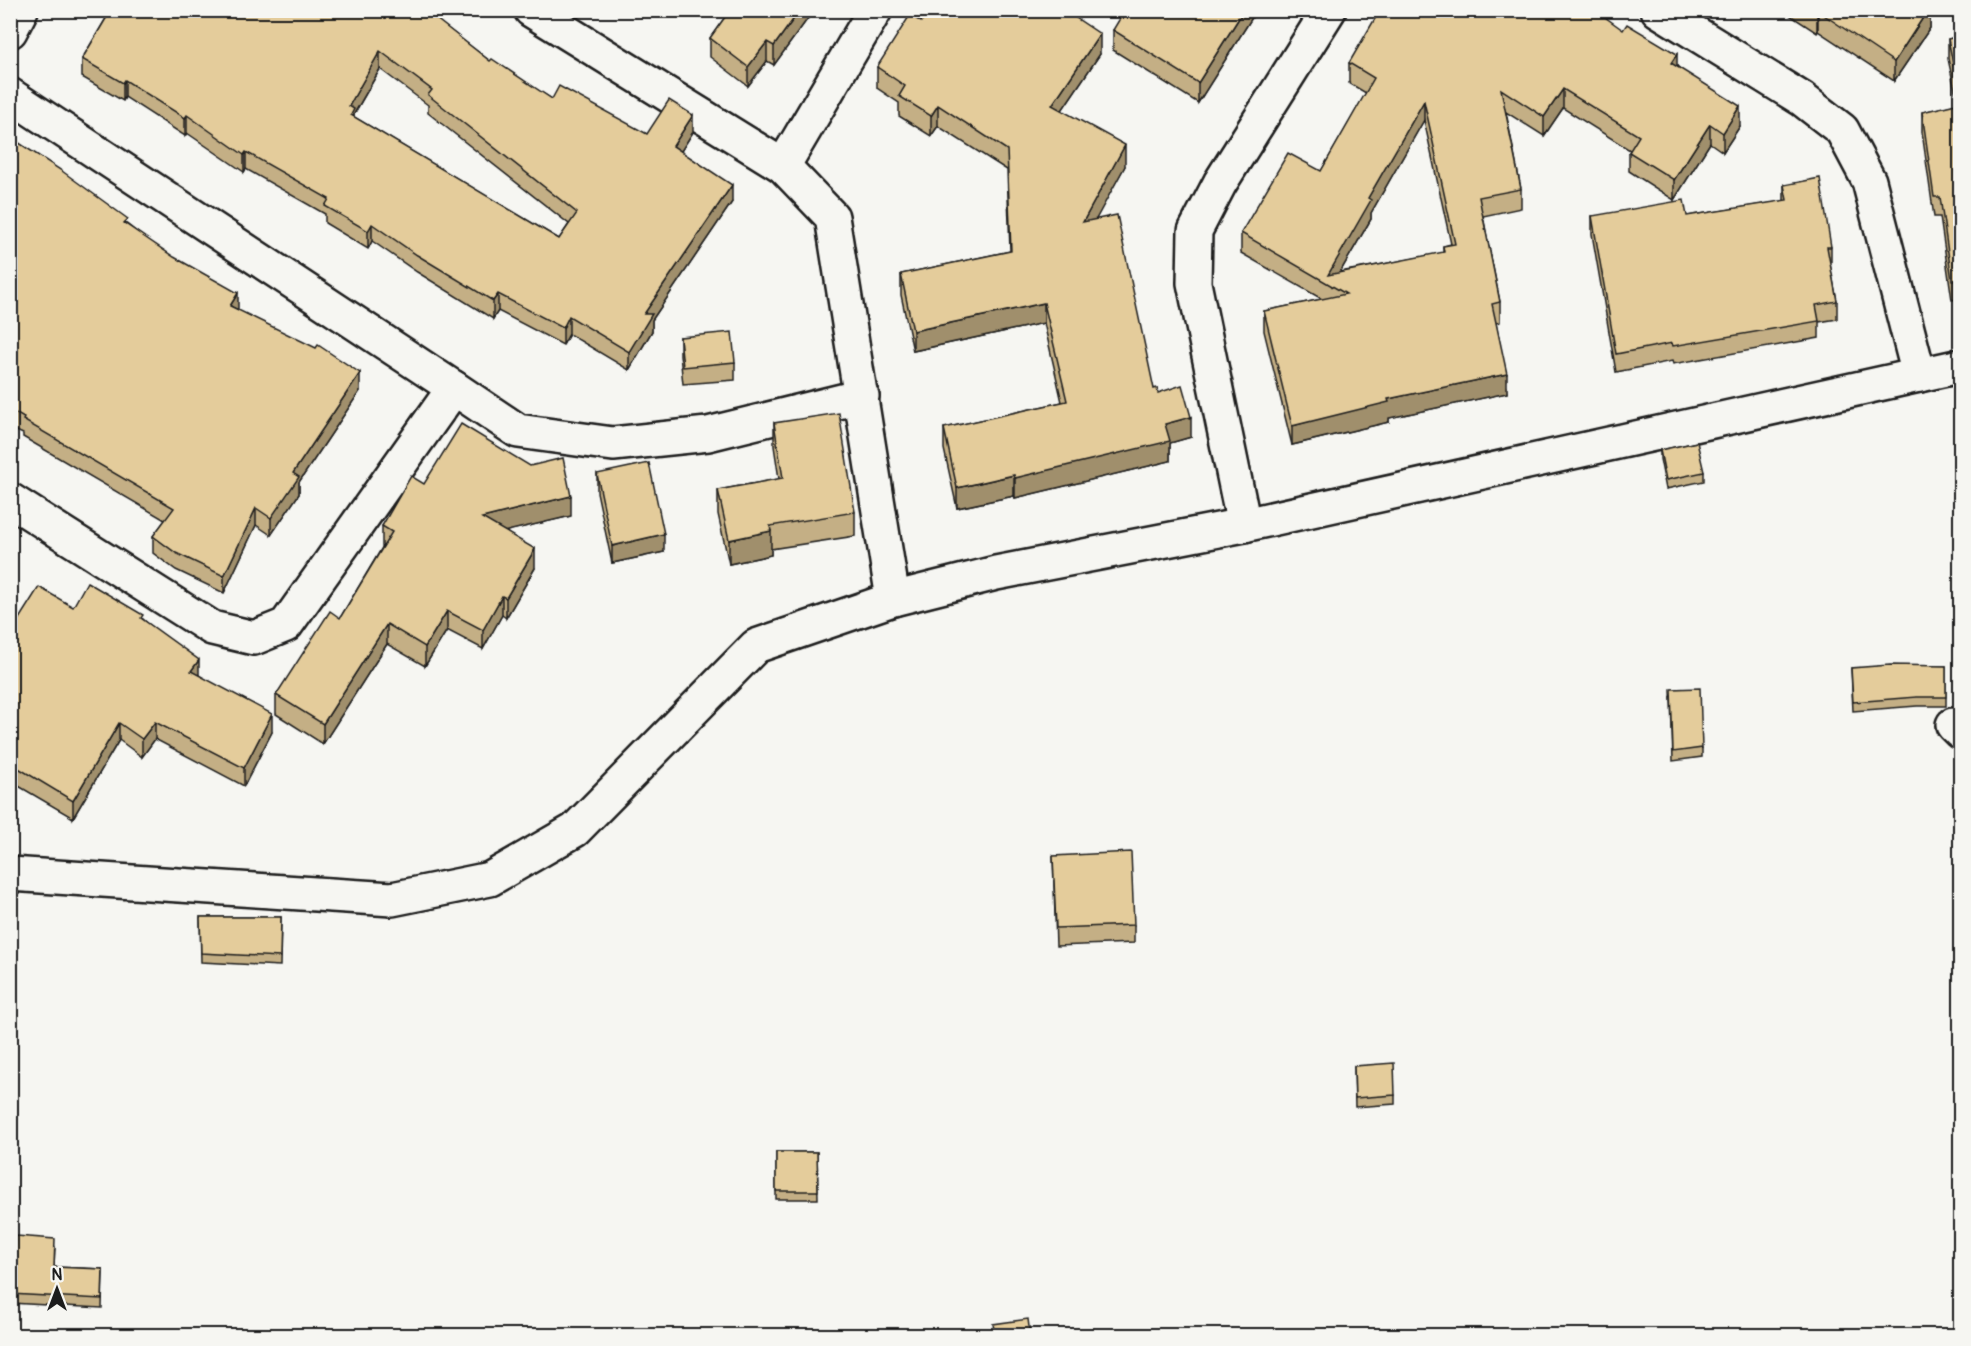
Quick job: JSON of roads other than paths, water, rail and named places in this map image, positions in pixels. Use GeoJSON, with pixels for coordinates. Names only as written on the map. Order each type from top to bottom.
{"type":"FeatureCollection","features":[{"type":"Feature","properties":{"kind":"street"},"geometry":{"type":"LineString","coordinates":[[10,31],[21,10]]}},
{"type":"Feature","properties":{"kind":"street"},"geometry":{"type":"LineString","coordinates":[[531,10],[783,166],[832,217],[893,599]]}},
{"type":"Feature","properties":{"kind":"street"},"geometry":{"type":"LineString","coordinates":[[783,166],[875,10]]}},
{"type":"Feature","properties":{"kind":"street"},"geometry":{"type":"LineString","coordinates":[[1244,525],[1194,283],[1195,231],[1220,183],[1329,10]]}},
{"type":"Feature","properties":{"kind":"street"},"geometry":{"type":"LineString","coordinates":[[1658,10],[1802,99],[1842,130],[1869,181],[1919,375]]}},
{"type":"Feature","properties":{"kind":"street"},"geometry":{"type":"LineString","coordinates":[[10,95],[518,430],[613,444],[708,434],[862,396]]}},
{"type":"Feature","properties":{"kind":"street"},"geometry":{"type":"LineString","coordinates":[[10,874],[392,899],[490,879],[574,830],[756,645],[893,599],[996,573],[1244,525],[1960,366]]}},
{"type":"Feature","properties":{"kind":"street"},"geometry":{"type":"LineString","coordinates":[[10,501],[212,628],[255,638],[286,625],[454,387]]}}]}
